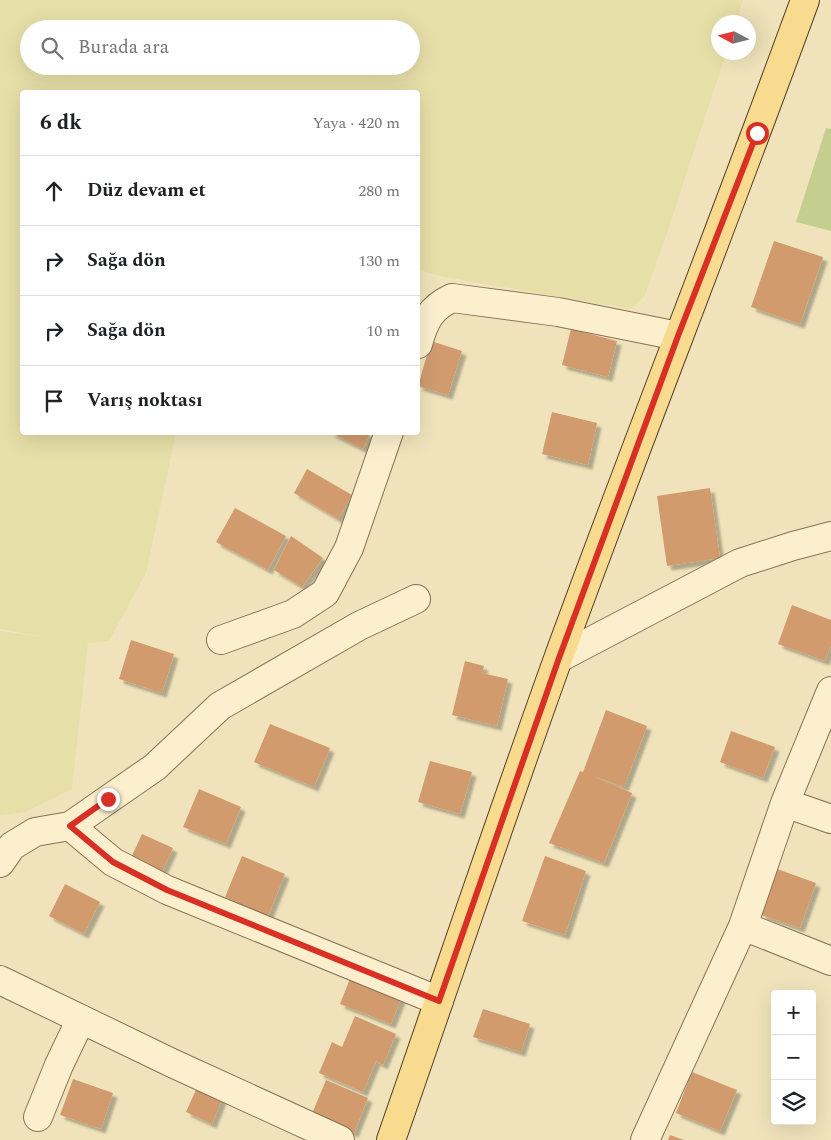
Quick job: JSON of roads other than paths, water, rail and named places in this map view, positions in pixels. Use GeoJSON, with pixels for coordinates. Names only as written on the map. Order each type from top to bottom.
{"type":"FeatureCollection","features":[{"type":"Feature","properties":{"kind":"main road"},"geometry":{"type":"LineString","coordinates":[[391,1140],[559,658],[678,336],[757,133],[805,0]]}},
{"type":"Feature","properties":{"kind":"street"},"geometry":{"type":"LineString","coordinates":[[420,337],[424,323],[439,304],[452,298],[558,312],[678,336]]}},
{"type":"Feature","properties":{"kind":"street"},"geometry":{"type":"LineString","coordinates":[[221,640],[293,614],[325,593],[349,548],[388,435]]}},
{"type":"Feature","properties":{"kind":"street"},"geometry":{"type":"LineString","coordinates":[[559,658],[740,562],[831,536]]}},
{"type":"Feature","properties":{"kind":"street"},"geometry":{"type":"LineString","coordinates":[[0,863],[12,846],[35,832],[70,826],[155,767],[220,706],[359,626],[416,599]]}},
{"type":"Feature","properties":{"kind":"street"},"geometry":{"type":"LineString","coordinates":[[646,1140],[743,926],[785,802],[831,694]]}},
{"type":"Feature","properties":{"kind":"street"},"geometry":{"type":"LineString","coordinates":[[785,802],[831,819]]}},
{"type":"Feature","properties":{"kind":"street"},"geometry":{"type":"LineString","coordinates":[[70,826],[113,862],[167,890],[439,1001]]}},
{"type":"Feature","properties":{"kind":"street"},"geometry":{"type":"LineString","coordinates":[[743,926],[831,961]]}},
{"type":"Feature","properties":{"kind":"street"},"geometry":{"type":"LineString","coordinates":[[0,980],[340,1140]]}},
{"type":"Feature","properties":{"kind":"street"},"geometry":{"type":"LineString","coordinates":[[38,1117],[81,1019]]}}]}
